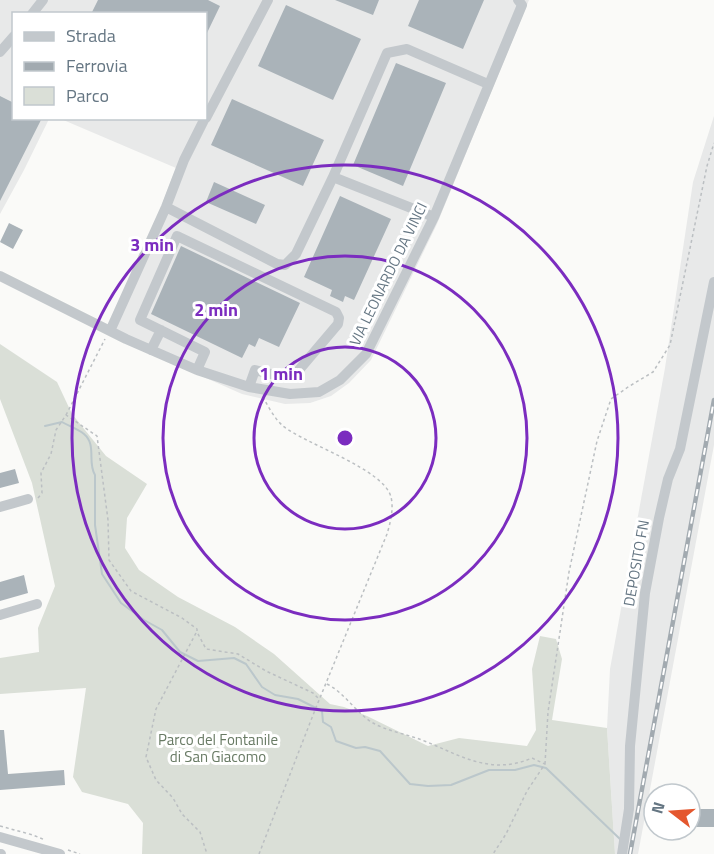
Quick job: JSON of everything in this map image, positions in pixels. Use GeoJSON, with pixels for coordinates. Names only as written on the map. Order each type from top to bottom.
{"type":"FeatureCollection","features":[{"type":"Feature","properties":{"kind":"street"},"geometry":{"type":"LineString","coordinates":[[34,12],[43,0]]}},
{"type":"Feature","properties":{"kind":"street"},"geometry":{"type":"LineString","coordinates":[[207,114],[268,0]]}},
{"type":"Feature","properties":{"kind":"street","name":"VIA LEONARDO DA VINCI"},"geometry":{"type":"LineString","coordinates":[[0,276],[110,331],[197,370],[253,388],[290,394],[319,392],[340,380],[366,354],[434,217],[522,5],[518,0]]}},
{"type":"Feature","properties":{"kind":"street"},"geometry":{"type":"LineString","coordinates":[[0,52],[12,38]]}},
{"type":"Feature","properties":{"kind":"street"},"geometry":{"type":"LineString","coordinates":[[166,207],[277,264],[285,265],[296,254],[333,177],[387,53],[406,49],[488,84]]}},
{"type":"Feature","properties":{"kind":"street"},"geometry":{"type":"LineString","coordinates":[[110,331],[166,207],[184,160],[204,120]]}},
{"type":"Feature","properties":{"kind":"street"},"geometry":{"type":"LineString","coordinates":[[333,177],[434,217]]}},
{"type":"Feature","properties":{"kind":"street"},"geometry":{"type":"LineString","coordinates":[[197,370],[205,352],[140,320],[177,236],[336,312],[339,318],[338,324],[293,377],[287,378],[255,370],[253,388]]}},
{"type":"Feature","properties":{"kind":"street","name":"DEPOSITO FN"},"geometry":{"type":"LineString","coordinates":[[621,854],[629,809],[630,746],[645,594],[668,479],[680,449],[714,282]]}},
{"type":"Feature","properties":{"kind":"street"},"geometry":{"type":"LineString","coordinates":[[151,350],[160,330]]}},
{"type":"Feature","properties":{"kind":"street"},"geometry":{"type":"LineString","coordinates":[[0,507],[28,499]]}},
{"type":"Feature","properties":{"kind":"street"},"geometry":{"type":"LineString","coordinates":[[0,615],[38,604]]}},
{"type":"Feature","properties":{"kind":"street"},"geometry":{"type":"LineString","coordinates":[[0,837],[26,849],[60,854]]}},
{"type":"Feature","properties":{"kind":"path"},"geometry":{"type":"LineString","coordinates":[[493,854],[506,834],[527,791],[544,765],[548,712],[569,572],[597,441],[611,399],[653,372],[670,345],[707,166],[714,143]]}},
{"type":"Feature","properties":{"kind":"path"},"geometry":{"type":"LineString","coordinates":[[28,499],[39,497],[42,493],[40,473],[51,454],[56,430],[110,331]]}},
{"type":"Feature","properties":{"kind":"path"},"geometry":{"type":"LineString","coordinates":[[253,388],[282,425],[371,474],[384,485],[391,496],[392,508],[387,534],[259,854]]}},
{"type":"Feature","properties":{"kind":"path"},"geometry":{"type":"LineString","coordinates":[[66,415],[97,436],[108,520],[109,560],[131,591],[182,618],[197,629],[206,649],[238,654],[313,693],[320,700]]}},
{"type":"Feature","properties":{"kind":"path"},"geometry":{"type":"LineString","coordinates":[[197,632],[156,710],[146,757],[156,780],[173,798],[182,814],[200,832],[207,854]]}},
{"type":"Feature","properties":{"kind":"path"},"geometry":{"type":"LineString","coordinates":[[327,684],[373,723],[424,741],[452,754],[482,764],[517,764],[532,758],[544,765]]}},
{"type":"Feature","properties":{"kind":"shaded area"},"geometry":{"type":"Polygon","coordinates":[[[0,0],[529,0],[437,224],[371,360],[349,383],[331,396],[310,403],[285,404],[242,394],[111,336],[176,168],[63,120],[207,120],[207,12],[12,12],[12,120],[49,120],[0,214],[0,0]]]}},
{"type":"Feature","properties":{"kind":"shaded area"},"geometry":{"type":"Polygon","coordinates":[[[714,116],[714,445],[651,782],[642,782],[642,832],[638,854],[615,854],[607,728],[610,669],[665,368],[693,182],[714,116]]]}},
{"type":"Feature","properties":{"kind":"green space","name":"Parco del Fontanile di San Giacomo"},"geometry":{"type":"Polygon","coordinates":[[[0,344],[57,382],[72,414],[106,456],[147,484],[127,518],[125,548],[139,570],[178,597],[235,627],[274,654],[330,704],[367,716],[428,746],[459,738],[527,746],[536,730],[532,669],[540,636],[556,639],[562,659],[552,720],[607,728],[615,854],[142,854],[143,823],[128,804],[82,792],[73,777],[86,688],[0,694],[0,658],[39,652],[38,628],[55,586],[32,483],[0,399],[0,344]]]}},
{"type":"Feature","properties":{"kind":"building"},"geometry":{"type":"Polygon","coordinates":[[[98,0],[208,0],[220,6],[207,33],[207,12],[92,12],[98,0]]]}},
{"type":"Feature","properties":{"kind":"building"},"geometry":{"type":"Polygon","coordinates":[[[335,0],[379,0],[373,15],[335,0]]]}},
{"type":"Feature","properties":{"kind":"building"},"geometry":{"type":"Polygon","coordinates":[[[419,0],[484,0],[463,49],[408,26],[419,0]]]}},
{"type":"Feature","properties":{"kind":"building"},"geometry":{"type":"Polygon","coordinates":[[[286,5],[361,39],[333,100],[258,66],[286,5]]]}},
{"type":"Feature","properties":{"kind":"building"},"geometry":{"type":"Polygon","coordinates":[[[396,63],[446,83],[403,186],[353,165],[396,63]]]}},
{"type":"Feature","properties":{"kind":"building"},"geometry":{"type":"Polygon","coordinates":[[[0,96],[12,102],[12,120],[41,120],[0,201],[0,96]]]}},
{"type":"Feature","properties":{"kind":"building"},"geometry":{"type":"Polygon","coordinates":[[[232,99],[324,140],[303,186],[211,145],[232,99]]]}},
{"type":"Feature","properties":{"kind":"building"},"geometry":{"type":"Polygon","coordinates":[[[214,182],[265,205],[256,224],[206,202],[214,182]]]}},
{"type":"Feature","properties":{"kind":"building"},"geometry":{"type":"Polygon","coordinates":[[[340,196],[391,219],[354,300],[345,296],[343,302],[330,296],[332,290],[304,277],[340,196]]]}},
{"type":"Feature","properties":{"kind":"building"},"geometry":{"type":"Polygon","coordinates":[[[9,223],[23,230],[13,249],[0,242],[9,223]]]}},
{"type":"Feature","properties":{"kind":"building"},"geometry":{"type":"Polygon","coordinates":[[[181,246],[300,303],[279,347],[259,338],[255,347],[249,344],[242,358],[151,314],[181,246]]]}},
{"type":"Feature","properties":{"kind":"building"},"geometry":{"type":"Polygon","coordinates":[[[15,469],[19,483],[0,488],[0,473],[15,469]]]}},
{"type":"Feature","properties":{"kind":"building"},"geometry":{"type":"Polygon","coordinates":[[[24,575],[28,593],[0,601],[0,582],[24,575]]]}},
{"type":"Feature","properties":{"kind":"building"},"geometry":{"type":"Polygon","coordinates":[[[0,730],[4,730],[8,774],[64,770],[65,785],[0,790],[0,730]]]}},
{"type":"Feature","properties":{"kind":"building"},"geometry":{"type":"Polygon","coordinates":[[[702,809],[714,809],[714,827],[702,827],[702,809]]]}},
{"type":"Feature","properties":{"kind":"waterway"},"geometry":{"type":"LineString","coordinates":[[45,426],[62,422],[82,432],[88,438],[95,475],[95,525],[102,574],[121,603],[162,630],[180,652],[198,661],[234,658],[246,664],[262,687],[275,695],[298,699],[322,711],[323,722],[331,727],[336,741],[356,748],[365,747],[380,751],[410,784],[451,785],[489,770],[515,770],[534,765],[546,768],[621,840]]}},
{"type":"Feature","properties":{"kind":"railway"},"geometry":{"type":"LineString","coordinates":[[630,854],[714,400]]}}]}
